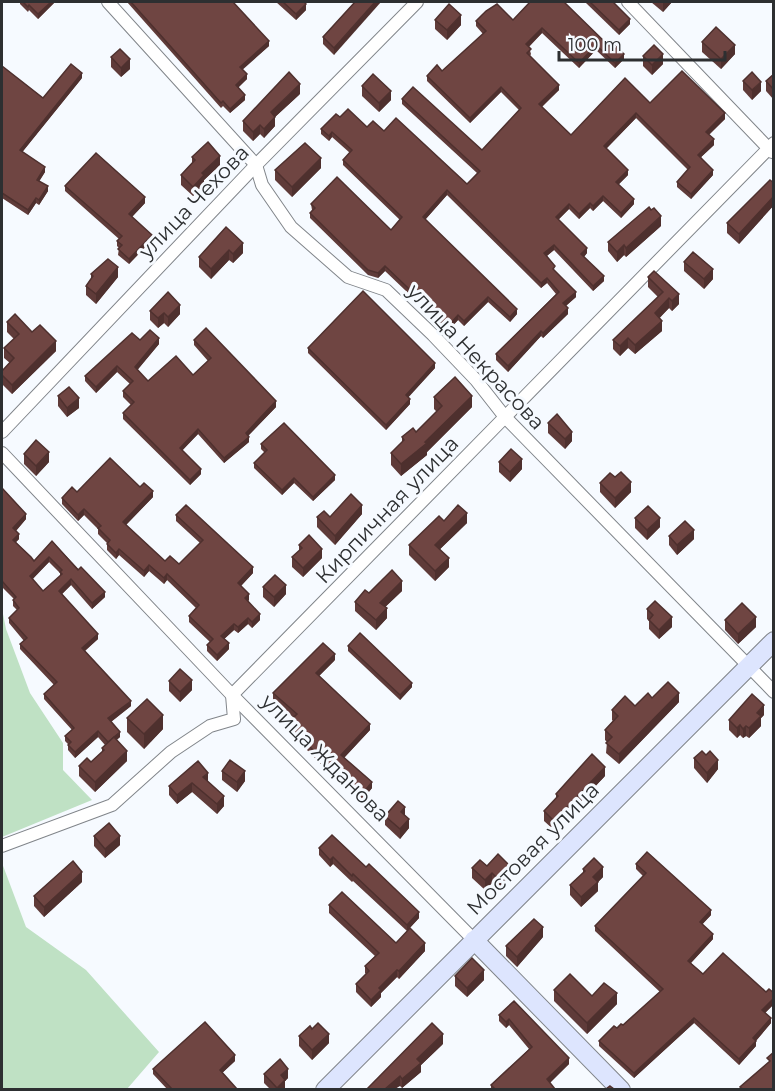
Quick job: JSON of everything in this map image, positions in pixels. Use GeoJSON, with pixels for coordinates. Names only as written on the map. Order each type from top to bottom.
{"type":"FeatureCollection","features":[{"type":"Feature","properties":{"kind":"street","name":"улица Некрасова"},"geometry":{"type":"LineString","coordinates":[[108,2],[256,165],[262,185],[291,227],[348,277],[386,290],[434,335],[505,417],[747,667],[774,692]]}},
{"type":"Feature","properties":{"kind":"street","name":"улица Чехова"},"geometry":{"type":"LineString","coordinates":[[2,432],[256,165],[417,2]]}},
{"type":"Feature","properties":{"kind":"street"},"geometry":{"type":"LineString","coordinates":[[628,2],[772,148]]}},
{"type":"Feature","properties":{"kind":"street","name":"Кирпичная улица"},"geometry":{"type":"LineString","coordinates":[[232,695],[772,148]]}},
{"type":"Feature","properties":{"kind":"street","name":"улица Жданова"},"geometry":{"type":"LineString","coordinates":[[2,453],[232,695],[621,1089]]}},
{"type":"Feature","properties":{"kind":"street","name":"Мостовая улица"},"geometry":{"type":"LineString","coordinates":[[325,1089],[774,641]]}},
{"type":"Feature","properties":{"kind":"street"},"geometry":{"type":"LineString","coordinates":[[2,846],[112,805],[171,752],[210,726],[234,719],[232,695]]}},
{"type":"Feature","properties":{"kind":"green space"},"geometry":{"type":"Polygon","coordinates":[[[2,609],[6,629],[30,693],[63,743],[63,770],[92,800],[2,837],[2,609]]]}},
{"type":"Feature","properties":{"kind":"green space"},"geometry":{"type":"Polygon","coordinates":[[[2,863],[26,927],[86,970],[159,1052],[127,1089],[2,1089],[2,863]]]}},
{"type":"Feature","properties":{"kind":"building"},"geometry":{"type":"Polygon","coordinates":[[[23,2],[51,2],[38,14],[23,2]]]}},
{"type":"Feature","properties":{"kind":"building"},"geometry":{"type":"Polygon","coordinates":[[[131,2],[233,2],[269,41],[240,67],[247,74],[236,85],[245,95],[230,109],[223,101],[221,103],[131,2]]]}},
{"type":"Feature","properties":{"kind":"building"},"geometry":{"type":"Polygon","coordinates":[[[283,2],[304,2],[306,4],[296,14],[283,2]]]}},
{"type":"Feature","properties":{"kind":"building"},"geometry":{"type":"Polygon","coordinates":[[[355,2],[375,2],[334,48],[323,37],[355,2]]]}},
{"type":"Feature","properties":{"kind":"building"},"geometry":{"type":"Polygon","coordinates":[[[530,2],[564,2],[609,46],[612,43],[624,54],[615,63],[596,45],[579,63],[542,28],[526,44],[531,49],[527,53],[559,85],[539,104],[571,135],[625,78],[650,103],[682,71],[725,113],[706,132],[714,139],[698,155],[713,170],[691,194],[677,182],[690,167],[636,113],[604,146],[628,170],[616,182],[634,199],[621,213],[603,196],[593,206],[590,203],[579,214],[569,204],[556,217],[587,248],[581,254],[604,276],[593,286],[554,245],[544,253],[555,266],[553,269],[576,292],[563,303],[568,308],[543,333],[541,331],[508,366],[496,354],[559,292],[547,278],[541,283],[447,190],[423,217],[517,309],[510,317],[488,297],[464,321],[458,315],[448,326],[385,266],[378,273],[368,270],[310,213],[315,208],[311,204],[337,177],[391,230],[402,217],[343,160],[352,150],[332,132],[329,136],[321,129],[336,114],[340,117],[348,109],[367,127],[373,121],[384,131],[396,118],[467,184],[480,171],[402,99],[413,87],[482,150],[521,108],[501,87],[470,118],[427,76],[437,65],[442,71],[486,31],[476,21],[486,11],[497,4],[513,20],[530,2]]]}},
{"type":"Feature","properties":{"kind":"building"},"geometry":{"type":"Polygon","coordinates":[[[590,2],[613,2],[630,19],[619,30],[590,2]]]}},
{"type":"Feature","properties":{"kind":"building"},"geometry":{"type":"Polygon","coordinates":[[[449,4],[461,15],[447,30],[435,20],[449,4]]]}},
{"type":"Feature","properties":{"kind":"building"},"geometry":{"type":"Polygon","coordinates":[[[716,27],[735,45],[721,59],[702,42],[716,27]]]}},
{"type":"Feature","properties":{"kind":"building"},"geometry":{"type":"Polygon","coordinates":[[[654,45],[663,54],[652,65],[643,56],[654,45]]]}},
{"type":"Feature","properties":{"kind":"building"},"geometry":{"type":"Polygon","coordinates":[[[120,49],[130,59],[121,68],[111,57],[120,49]]]}},
{"type":"Feature","properties":{"kind":"building"},"geometry":{"type":"Polygon","coordinates":[[[71,64],[82,73],[20,150],[45,167],[37,180],[48,186],[39,200],[36,198],[28,210],[2,193],[2,66],[43,98],[71,64]]]}},
{"type":"Feature","properties":{"kind":"building"},"geometry":{"type":"Polygon","coordinates":[[[289,72],[300,84],[271,112],[275,117],[264,129],[260,125],[253,132],[243,121],[289,72]]]}},
{"type":"Feature","properties":{"kind":"building"},"geometry":{"type":"Polygon","coordinates":[[[752,72],[761,82],[752,90],[743,81],[752,72]]]}},
{"type":"Feature","properties":{"kind":"building"},"geometry":{"type":"Polygon","coordinates":[[[373,74],[391,91],[379,103],[362,86],[373,74]]]}},
{"type":"Feature","properties":{"kind":"building"},"geometry":{"type":"Polygon","coordinates":[[[774,74],[774,90],[766,81],[774,74]]]}},
{"type":"Feature","properties":{"kind":"building"},"geometry":{"type":"Polygon","coordinates":[[[208,142],[220,156],[202,173],[204,175],[193,187],[181,175],[195,160],[192,157],[208,142]]]}},
{"type":"Feature","properties":{"kind":"building"},"geometry":{"type":"Polygon","coordinates":[[[305,143],[321,158],[292,187],[275,170],[305,143]]]}},
{"type":"Feature","properties":{"kind":"building"},"geometry":{"type":"Polygon","coordinates":[[[96,153],[145,197],[129,214],[152,235],[129,259],[118,249],[122,245],[117,241],[122,236],[65,186],[96,153]]]}},
{"type":"Feature","properties":{"kind":"building"},"geometry":{"type":"Polygon","coordinates":[[[770,180],[774,183],[774,196],[739,234],[727,223],[770,180]]]}},
{"type":"Feature","properties":{"kind":"building"},"geometry":{"type":"Polygon","coordinates":[[[649,207],[651,210],[654,208],[661,216],[626,248],[624,245],[617,252],[608,242],[649,207]]]}},
{"type":"Feature","properties":{"kind":"building"},"geometry":{"type":"Polygon","coordinates":[[[226,227],[243,243],[233,254],[229,250],[211,269],[199,257],[226,227]]]}},
{"type":"Feature","properties":{"kind":"building"},"geometry":{"type":"Polygon","coordinates":[[[693,252],[713,269],[704,279],[684,262],[693,252]]]}},
{"type":"Feature","properties":{"kind":"building"},"geometry":{"type":"Polygon","coordinates":[[[108,259],[118,267],[96,294],[86,286],[93,276],[91,274],[108,259]]]}},
{"type":"Feature","properties":{"kind":"building"},"geometry":{"type":"Polygon","coordinates":[[[654,271],[679,294],[672,301],[669,298],[655,313],[662,321],[635,345],[628,338],[620,346],[613,340],[663,292],[648,277],[654,271]]]}},
{"type":"Feature","properties":{"kind":"building"},"geometry":{"type":"Polygon","coordinates":[[[363,291],[435,363],[406,395],[410,399],[386,425],[308,348],[363,291]]]}},
{"type":"Feature","properties":{"kind":"building"},"geometry":{"type":"Polygon","coordinates":[[[168,292],[180,305],[168,317],[164,313],[158,318],[150,311],[168,292]]]}},
{"type":"Feature","properties":{"kind":"building"},"geometry":{"type":"Polygon","coordinates":[[[15,314],[32,332],[40,325],[56,341],[12,385],[2,375],[2,371],[14,358],[4,348],[19,334],[7,322],[15,314]]]}},
{"type":"Feature","properties":{"kind":"building"},"geometry":{"type":"Polygon","coordinates":[[[206,328],[276,401],[246,433],[249,437],[224,458],[198,429],[180,448],[201,469],[190,480],[123,413],[134,402],[123,391],[133,381],[117,366],[96,387],[85,376],[132,333],[140,340],[150,330],[159,338],[135,367],[148,381],[176,356],[193,375],[211,358],[194,340],[206,328]]]}},
{"type":"Feature","properties":{"kind":"building"},"geometry":{"type":"Polygon","coordinates":[[[455,377],[472,396],[425,442],[427,443],[401,464],[391,453],[404,440],[402,437],[413,428],[416,432],[442,406],[434,397],[455,377]]]}},
{"type":"Feature","properties":{"kind":"building"},"geometry":{"type":"Polygon","coordinates":[[[69,387],[79,398],[67,408],[58,396],[69,387]]]}},
{"type":"Feature","properties":{"kind":"building"},"geometry":{"type":"Polygon","coordinates":[[[557,414],[572,432],[565,439],[548,423],[557,414]]]}},
{"type":"Feature","properties":{"kind":"building"},"geometry":{"type":"Polygon","coordinates":[[[284,423],[335,475],[313,497],[294,478],[282,490],[254,463],[267,450],[261,444],[284,423]]]}},
{"type":"Feature","properties":{"kind":"building"},"geometry":{"type":"Polygon","coordinates":[[[36,440],[49,452],[36,466],[24,454],[36,440]]]}},
{"type":"Feature","properties":{"kind":"building"},"geometry":{"type":"Polygon","coordinates":[[[511,449],[522,459],[510,472],[499,462],[511,449]]]}},
{"type":"Feature","properties":{"kind":"building"},"geometry":{"type":"Polygon","coordinates":[[[110,458],[140,487],[144,483],[153,491],[123,522],[165,561],[170,556],[179,564],[203,540],[176,515],[186,505],[253,567],[238,583],[249,594],[245,598],[260,614],[252,622],[248,618],[238,627],[234,624],[221,636],[229,643],[217,655],[207,645],[213,639],[189,616],[199,605],[167,574],[164,578],[149,565],[144,571],[119,549],[116,553],[107,544],[110,540],[98,528],[101,526],[84,509],[78,515],[62,498],[72,487],[77,492],[110,458]]]}},
{"type":"Feature","properties":{"kind":"building"},"geometry":{"type":"Polygon","coordinates":[[[621,472],[631,482],[615,498],[600,483],[610,473],[615,477],[621,472]]]}},
{"type":"Feature","properties":{"kind":"building"},"geometry":{"type":"Polygon","coordinates":[[[2,488],[26,514],[13,528],[19,534],[13,540],[34,561],[52,541],[78,570],[81,567],[105,592],[92,603],[71,579],[59,591],[98,634],[82,648],[131,701],[108,718],[120,732],[108,742],[98,731],[75,752],[68,745],[71,742],[65,736],[74,728],[44,694],[57,682],[20,644],[27,638],[9,618],[19,608],[13,600],[16,597],[2,581],[2,488]],[[49,557],[30,576],[43,591],[62,574],[60,572],[62,570],[49,557]]]}},
{"type":"Feature","properties":{"kind":"building"},"geometry":{"type":"Polygon","coordinates":[[[351,494],[362,505],[335,536],[317,517],[324,511],[330,517],[351,494]]]}},
{"type":"Feature","properties":{"kind":"building"},"geometry":{"type":"Polygon","coordinates":[[[458,505],[467,513],[435,545],[449,558],[435,571],[409,545],[439,516],[444,521],[458,505]]]}},
{"type":"Feature","properties":{"kind":"building"},"geometry":{"type":"Polygon","coordinates":[[[648,506],[660,518],[647,530],[635,518],[648,506]]]}},
{"type":"Feature","properties":{"kind":"building"},"geometry":{"type":"Polygon","coordinates":[[[685,521],[694,530],[677,545],[669,536],[685,521]]]}},
{"type":"Feature","properties":{"kind":"building"},"geometry":{"type":"Polygon","coordinates":[[[309,535],[322,549],[303,568],[292,557],[302,548],[299,545],[309,535]]]}},
{"type":"Feature","properties":{"kind":"building"},"geometry":{"type":"Polygon","coordinates":[[[392,570],[402,581],[380,603],[387,608],[376,620],[355,602],[365,590],[369,593],[392,570]]]}},
{"type":"Feature","properties":{"kind":"building"},"geometry":{"type":"Polygon","coordinates":[[[275,575],[286,585],[274,597],[263,587],[275,575]]]}},
{"type":"Feature","properties":{"kind":"building"},"geometry":{"type":"Polygon","coordinates":[[[655,601],[672,617],[659,630],[649,620],[653,615],[647,609],[655,601]]]}},
{"type":"Feature","properties":{"kind":"building"},"geometry":{"type":"Polygon","coordinates":[[[742,603],[756,617],[738,634],[725,620],[742,603]]]}},
{"type":"Feature","properties":{"kind":"building"},"geometry":{"type":"Polygon","coordinates":[[[360,633],[412,683],[400,695],[348,646],[360,633]]]}},
{"type":"Feature","properties":{"kind":"building"},"geometry":{"type":"Polygon","coordinates":[[[323,643],[335,654],[316,673],[370,724],[341,755],[372,782],[363,793],[332,769],[287,724],[297,714],[273,693],[323,643]]]}},
{"type":"Feature","properties":{"kind":"building"},"geometry":{"type":"Polygon","coordinates":[[[180,669],[192,680],[180,692],[169,681],[180,669]]]}},
{"type":"Feature","properties":{"kind":"building"},"geometry":{"type":"Polygon","coordinates":[[[668,682],[679,693],[619,754],[606,743],[612,737],[605,730],[618,716],[612,710],[625,696],[635,706],[648,693],[652,698],[668,682]]]}},
{"type":"Feature","properties":{"kind":"building"},"geometry":{"type":"Polygon","coordinates":[[[752,694],[764,705],[757,713],[761,716],[749,728],[746,726],[743,729],[740,725],[737,728],[729,720],[752,694]]]}},
{"type":"Feature","properties":{"kind":"building"},"geometry":{"type":"Polygon","coordinates":[[[147,699],[163,715],[144,734],[127,718],[147,699]]]}},
{"type":"Feature","properties":{"kind":"building"},"geometry":{"type":"Polygon","coordinates":[[[114,737],[127,751],[95,782],[79,766],[87,758],[91,762],[114,737]]]}},
{"type":"Feature","properties":{"kind":"building"},"geometry":{"type":"Polygon","coordinates":[[[702,751],[706,755],[710,751],[718,760],[707,773],[694,758],[702,751]]]}},
{"type":"Feature","properties":{"kind":"building"},"geometry":{"type":"Polygon","coordinates":[[[592,754],[605,767],[554,821],[544,811],[592,754]]]}},
{"type":"Feature","properties":{"kind":"building"},"geometry":{"type":"Polygon","coordinates":[[[230,760],[245,771],[237,782],[222,771],[230,760]]]}},
{"type":"Feature","properties":{"kind":"building"},"geometry":{"type":"Polygon","coordinates":[[[198,761],[208,773],[203,777],[224,796],[217,804],[192,783],[177,795],[169,786],[198,761]]]}},
{"type":"Feature","properties":{"kind":"building"},"geometry":{"type":"Polygon","coordinates":[[[398,801],[405,807],[401,812],[409,819],[400,829],[385,816],[398,801]]]}},
{"type":"Feature","properties":{"kind":"building"},"geometry":{"type":"Polygon","coordinates":[[[109,823],[120,836],[105,849],[94,836],[109,823]]]}},
{"type":"Feature","properties":{"kind":"building"},"geometry":{"type":"Polygon","coordinates":[[[332,835],[366,867],[369,864],[419,912],[407,925],[353,874],[352,876],[333,857],[330,860],[319,848],[332,835]]]}},
{"type":"Feature","properties":{"kind":"building"},"geometry":{"type":"Polygon","coordinates":[[[647,852],[711,910],[700,922],[713,934],[688,961],[703,974],[723,953],[766,992],[769,989],[774,993],[774,998],[762,1010],[771,1018],[753,1038],[756,1041],[739,1059],[694,1018],[634,1073],[599,1041],[614,1026],[617,1028],[623,1025],[663,989],[595,926],[646,873],[636,864],[647,852]]]}},
{"type":"Feature","properties":{"kind":"building"},"geometry":{"type":"Polygon","coordinates":[[[498,854],[511,867],[499,880],[492,873],[485,880],[472,868],[480,860],[487,866],[498,854]]]}},
{"type":"Feature","properties":{"kind":"building"},"geometry":{"type":"Polygon","coordinates":[[[594,858],[603,867],[593,877],[598,882],[581,897],[570,885],[585,871],[583,869],[594,858]]]}},
{"type":"Feature","properties":{"kind":"building"},"geometry":{"type":"Polygon","coordinates":[[[73,861],[82,872],[44,907],[34,896],[73,861]]]}},
{"type":"Feature","properties":{"kind":"building"},"geometry":{"type":"Polygon","coordinates":[[[342,892],[396,943],[410,928],[425,943],[399,971],[397,970],[379,988],[381,990],[371,1000],[356,984],[369,971],[365,966],[379,953],[329,905],[342,892]]]}},
{"type":"Feature","properties":{"kind":"building"},"geometry":{"type":"Polygon","coordinates":[[[534,919],[543,927],[517,957],[506,946],[534,919]]]}},
{"type":"Feature","properties":{"kind":"building"},"geometry":{"type":"Polygon","coordinates":[[[472,958],[484,970],[467,988],[455,976],[472,958]]]}},
{"type":"Feature","properties":{"kind":"building"},"geometry":{"type":"Polygon","coordinates":[[[570,974],[592,996],[604,983],[617,993],[587,1023],[554,990],[570,974]]]}},
{"type":"Feature","properties":{"kind":"building"},"geometry":{"type":"Polygon","coordinates":[[[514,1001],[569,1058],[547,1079],[555,1089],[495,1089],[491,1085],[532,1047],[509,1019],[506,1022],[499,1015],[514,1001]]]}},
{"type":"Feature","properties":{"kind":"building"},"geometry":{"type":"Polygon","coordinates":[[[205,1022],[235,1055],[220,1070],[237,1089],[172,1089],[153,1069],[205,1022]]]}},
{"type":"Feature","properties":{"kind":"building"},"geometry":{"type":"Polygon","coordinates":[[[318,1023],[329,1034],[312,1050],[299,1036],[310,1026],[312,1029],[318,1023]]]}},
{"type":"Feature","properties":{"kind":"building"},"geometry":{"type":"Polygon","coordinates":[[[432,1023],[443,1034],[417,1059],[421,1063],[402,1079],[400,1076],[385,1089],[367,1089],[432,1023]]]}},
{"type":"Feature","properties":{"kind":"building"},"geometry":{"type":"Polygon","coordinates":[[[774,1052],[774,1089],[743,1089],[740,1087],[770,1061],[767,1058],[774,1052]]]}},
{"type":"Feature","properties":{"kind":"building"},"geometry":{"type":"Polygon","coordinates":[[[280,1059],[288,1069],[281,1075],[285,1080],[277,1088],[264,1074],[280,1059]]]}}]}
